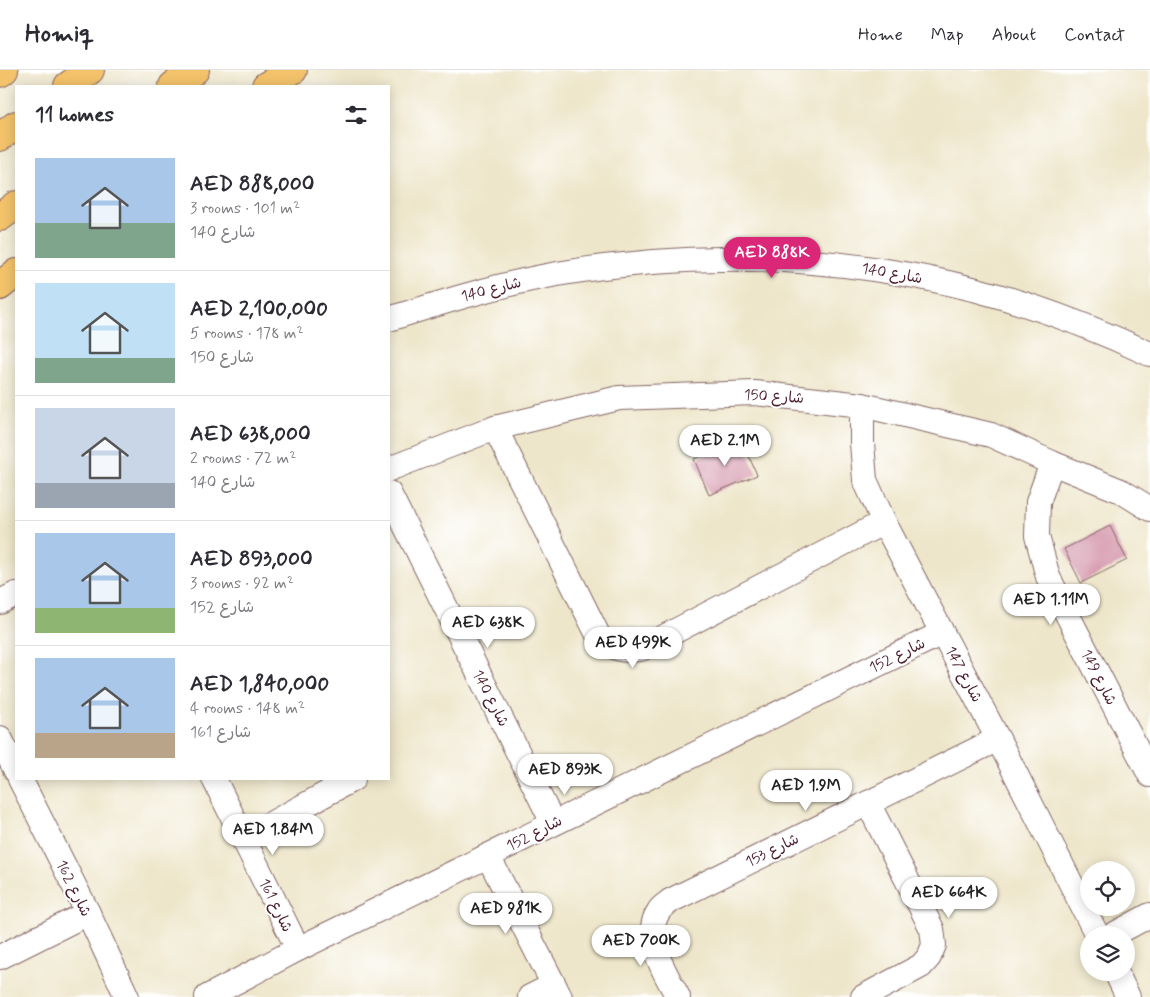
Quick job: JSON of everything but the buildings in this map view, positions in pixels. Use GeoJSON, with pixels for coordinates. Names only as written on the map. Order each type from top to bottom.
{"type":"FeatureCollection","features":[{"type":"Feature","properties":{"kind":"highway"},"geometry":{"type":"LineString","coordinates":[[69,85],[90,70]]}},
{"type":"Feature","properties":{"kind":"highway"},"geometry":{"type":"LineString","coordinates":[[174,85],[195,70]]}},
{"type":"Feature","properties":{"kind":"highway"},"geometry":{"type":"LineString","coordinates":[[268,85],[293,70]]}},
{"type":"Feature","properties":{"kind":"highway"},"geometry":{"type":"LineString","coordinates":[[0,137],[15,126]]}},
{"type":"Feature","properties":{"kind":"highway"},"geometry":{"type":"LineString","coordinates":[[0,217],[15,206]]}},
{"type":"Feature","properties":{"kind":"highway"},"geometry":{"type":"LineString","coordinates":[[0,286],[15,274]]}},
{"type":"Feature","properties":{"kind":"street","name":"شارع 140"},"geometry":{"type":"LineString","coordinates":[[390,319],[516,282],[608,266],[654,261],[701,259],[784,260],[886,271],[977,290],[1066,318],[1150,354]]}},
{"type":"Feature","properties":{"kind":"street","name":"شارع 150"},"geometry":{"type":"LineString","coordinates":[[390,469],[495,428],[619,398],[755,393],[862,405],[991,435],[1052,463],[1121,491],[1150,509]]}},
{"type":"Feature","properties":{"kind":"street","name":"شارع 147"},"geometry":{"type":"LineString","coordinates":[[862,405],[862,443],[865,480],[884,522],[998,739],[1092,926]]}},
{"type":"Feature","properties":{"kind":"street"},"geometry":{"type":"LineString","coordinates":[[495,428],[599,637],[620,649],[641,649],[884,522]]}},
{"type":"Feature","properties":{"kind":"street","name":"شارع 149"},"geometry":{"type":"LineString","coordinates":[[1052,463],[1038,502],[1038,536],[1048,577],[1141,736],[1150,776]]}},
{"type":"Feature","properties":{"kind":"street","name":"شارع 140"},"geometry":{"type":"LineString","coordinates":[[390,495],[553,823]]}},
{"type":"Feature","properties":{"kind":"street"},"geometry":{"type":"LineString","coordinates":[[0,602],[15,594]]}},
{"type":"Feature","properties":{"kind":"street","name":"شارع 152"},"geometry":{"type":"LineString","coordinates":[[207,997],[298,949],[942,633]]}},
{"type":"Feature","properties":{"kind":"street"},"geometry":{"type":"LineString","coordinates":[[0,738],[15,769]]}},
{"type":"Feature","properties":{"kind":"street","name":"شارع 153"},"geometry":{"type":"LineString","coordinates":[[678,997],[658,960],[653,940],[653,924],[659,911],[670,901],[998,739]]}},
{"type":"Feature","properties":{"kind":"street","name":"شارع 162"},"geometry":{"type":"LineString","coordinates":[[21,780],[88,914],[127,997]]}},
{"type":"Feature","properties":{"kind":"street","name":"شارع 161"},"geometry":{"type":"LineString","coordinates":[[214,780],[298,949]]}},
{"type":"Feature","properties":{"kind":"street"},"geometry":{"type":"LineString","coordinates":[[243,839],[351,780]]}},
{"type":"Feature","properties":{"kind":"street"},"geometry":{"type":"LineString","coordinates":[[863,997],[921,966],[930,958],[934,945],[932,930],[868,803]]}},
{"type":"Feature","properties":{"kind":"street"},"geometry":{"type":"LineString","coordinates":[[488,856],[557,991],[530,997]]}},
{"type":"Feature","properties":{"kind":"street"},"geometry":{"type":"LineString","coordinates":[[0,957],[88,914]]}},
{"type":"Feature","properties":{"kind":"street"},"geometry":{"type":"LineString","coordinates":[[1131,926],[1150,916]]}},
{"type":"Feature","properties":{"kind":"street"},"geometry":{"type":"LineString","coordinates":[[1120,981],[1128,997]]}}]}
